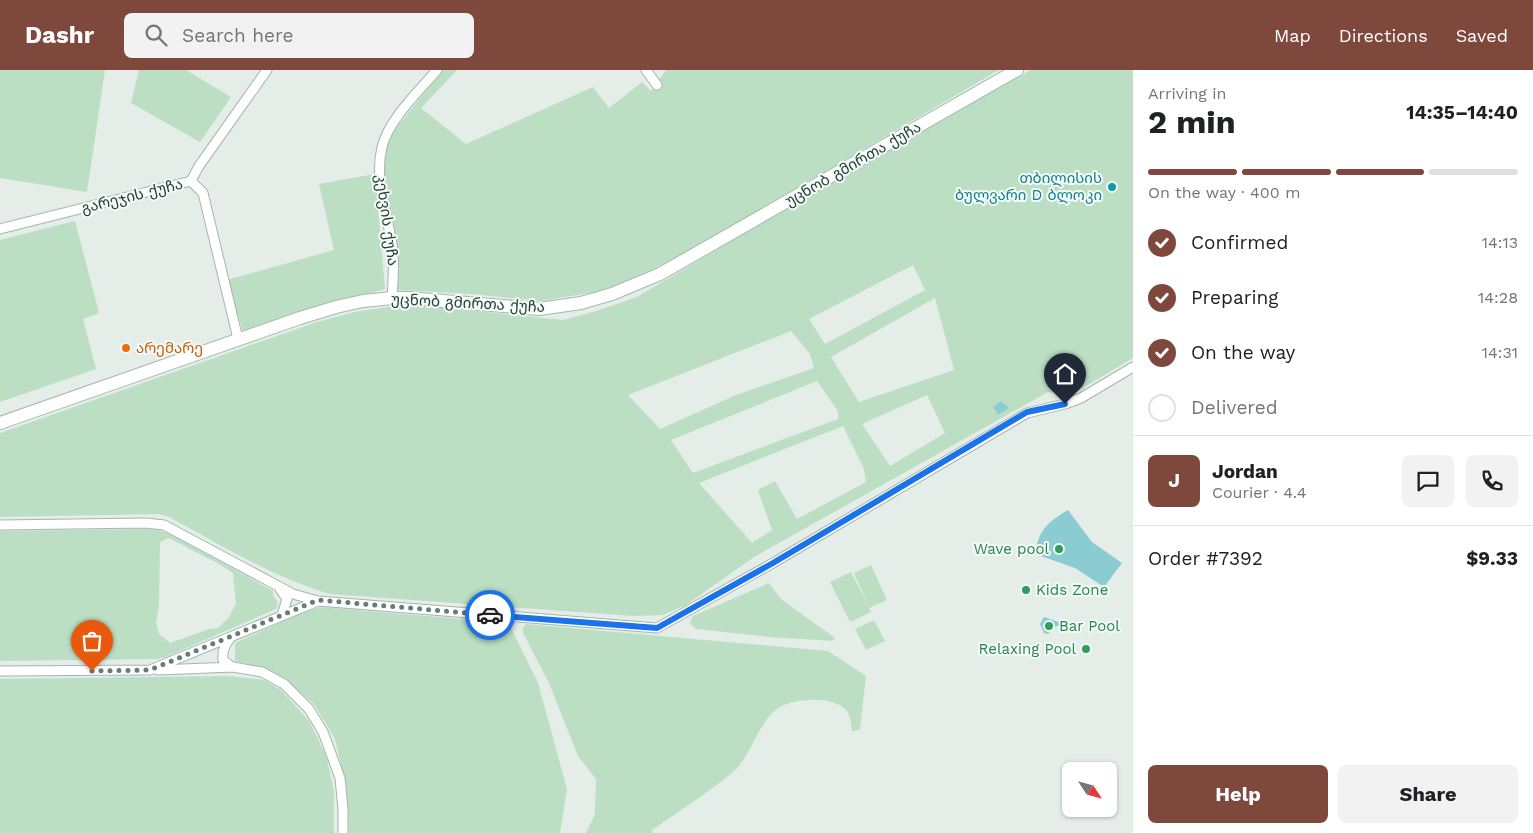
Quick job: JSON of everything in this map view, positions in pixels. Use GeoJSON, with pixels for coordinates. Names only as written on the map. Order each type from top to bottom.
{"type":"FeatureCollection","features":[{"type":"Feature","properties":{"kind":"main road","name":"უცნობ გმირთა ქუჩა"},"geometry":{"type":"LineString","coordinates":[[0,423],[238,339],[336,307],[363,301],[408,298],[539,309],[581,303],[612,294],[660,274],[1017,70]]}},
{"type":"Feature","properties":{"kind":"street","name":"გარეჯის ქუჩა"},"geometry":{"type":"LineString","coordinates":[[0,229],[191,181],[199,166],[268,70]]}},
{"type":"Feature","properties":{"kind":"street","name":"კეხვის ქუჩა"},"geometry":{"type":"LineString","coordinates":[[392,298],[393,246],[378,175],[382,146],[404,108],[436,70]]}},
{"type":"Feature","properties":{"kind":"street"},"geometry":{"type":"LineString","coordinates":[[646,70],[657,85]]}},
{"type":"Feature","properties":{"kind":"street"},"geometry":{"type":"LineString","coordinates":[[191,181],[203,193],[238,339]]}},
{"type":"Feature","properties":{"kind":"street"},"geometry":{"type":"LineString","coordinates":[[0,525],[146,523],[164,525],[293,594],[318,600],[657,628],[773,563],[1027,412],[1065,404],[1081,398],[1133,367]]}},
{"type":"Feature","properties":{"kind":"street"},"geometry":{"type":"LineString","coordinates":[[280,587],[287,599],[282,615]]}},
{"type":"Feature","properties":{"kind":"street"},"geometry":{"type":"LineString","coordinates":[[150,670],[318,600]]}},
{"type":"Feature","properties":{"kind":"street"},"geometry":{"type":"LineString","coordinates":[[231,637],[225,644],[222,653],[223,660],[233,667]]}},
{"type":"Feature","properties":{"kind":"street"},"geometry":{"type":"LineString","coordinates":[[0,672],[233,667],[262,672],[284,684],[309,709],[323,732],[340,778],[344,833]]}},
{"type":"Feature","properties":{"kind":"green space"},"geometry":{"type":"Polygon","coordinates":[[[0,70],[105,70],[87,192],[0,178],[0,70]]]}},
{"type":"Feature","properties":{"kind":"green space"},"geometry":{"type":"Polygon","coordinates":[[[139,70],[186,70],[231,97],[200,142],[131,103],[139,70]]]}},
{"type":"Feature","properties":{"kind":"green space"},"geometry":{"type":"Polygon","coordinates":[[[443,70],[457,70],[421,108],[466,144],[593,87],[609,108],[642,82],[651,91],[666,70],[999,70],[683,255],[622,283],[595,292],[541,301],[471,294],[397,290],[382,175],[386,149],[395,129],[443,70]]]}},
{"type":"Feature","properties":{"kind":"green space"},"geometry":{"type":"Polygon","coordinates":[[[1031,70],[1133,70],[1133,358],[1071,395],[1048,392],[754,557],[686,605],[663,615],[633,616],[330,594],[267,570],[169,517],[158,514],[0,517],[0,433],[314,323],[354,312],[407,304],[563,320],[637,297],[1031,70]],[[913,265],[809,319],[825,344],[925,290],[913,265]],[[935,298],[831,357],[859,402],[954,370],[935,298]],[[791,331],[628,395],[660,429],[736,395],[814,368],[810,354],[791,331]],[[817,381],[671,440],[693,473],[838,419],[838,411],[817,381]],[[927,395],[862,424],[890,466],[945,433],[927,395]],[[843,426],[699,483],[752,543],[772,530],[758,490],[775,481],[797,519],[866,482],[864,469],[843,426]]]}},
{"type":"Feature","properties":{"kind":"green space"},"geometry":{"type":"Polygon","coordinates":[[[375,174],[385,289],[243,331],[227,280],[334,250],[319,184],[375,174]]]}},
{"type":"Feature","properties":{"kind":"green space"},"geometry":{"type":"Polygon","coordinates":[[[75,221],[99,313],[83,319],[96,369],[0,402],[0,240],[75,221]]]}},
{"type":"Feature","properties":{"kind":"green space"},"geometry":{"type":"Polygon","coordinates":[[[158,530],[170,534],[273,591],[273,595],[278,603],[276,609],[158,659],[0,661],[0,531],[158,530]],[[169,538],[160,542],[159,606],[156,622],[159,634],[170,643],[209,629],[218,628],[229,617],[236,603],[233,573],[169,538]]]}},
{"type":"Feature","properties":{"kind":"green space"},"geometry":{"type":"Polygon","coordinates":[[[871,565],[887,600],[869,608],[871,612],[850,622],[830,582],[851,572],[869,607],[854,573],[871,565]]]}},
{"type":"Feature","properties":{"kind":"green space"},"geometry":{"type":"Polygon","coordinates":[[[769,583],[782,600],[835,638],[833,641],[770,637],[696,629],[690,623],[693,616],[769,583]]]}},
{"type":"Feature","properties":{"kind":"green space"},"geometry":{"type":"Polygon","coordinates":[[[320,607],[486,621],[505,620],[511,628],[538,683],[567,789],[560,833],[349,833],[347,790],[335,739],[314,704],[284,679],[265,668],[235,661],[235,643],[301,613],[320,607]]]}},
{"type":"Feature","properties":{"kind":"green space"},"geometry":{"type":"Polygon","coordinates":[[[874,620],[885,641],[866,650],[855,629],[874,620]]]}},
{"type":"Feature","properties":{"kind":"green space"},"geometry":{"type":"Polygon","coordinates":[[[526,624],[828,651],[866,676],[860,729],[852,732],[848,712],[840,705],[832,702],[804,700],[787,704],[780,707],[766,720],[745,757],[733,772],[704,795],[652,830],[653,833],[586,833],[595,814],[596,779],[578,756],[549,683],[523,633],[523,628],[526,624]]]}},
{"type":"Feature","properties":{"kind":"green space"},"geometry":{"type":"Polygon","coordinates":[[[229,676],[264,680],[281,690],[310,722],[326,756],[334,791],[334,833],[0,833],[0,679],[229,676]]]}},
{"type":"Feature","properties":{"kind":"water"},"geometry":{"type":"Polygon","coordinates":[[[1001,401],[1009,408],[998,415],[993,407],[1001,401]]]}},
{"type":"Feature","properties":{"kind":"water","name":"Wave pool"},"geometry":{"type":"Polygon","coordinates":[[[1068,510],[1092,542],[1122,563],[1104,587],[1075,568],[1035,554],[1039,538],[1045,528],[1068,510]]]}},
{"type":"Feature","properties":{"kind":"water"},"geometry":{"type":"Polygon","coordinates":[[[1044,617],[1064,624],[1054,627],[1048,634],[1044,633],[1040,624],[1044,617]]]}},
{"type":"Feature","properties":{"kind":"way so far"},"geometry":{"type":"LineString","coordinates":[[92,671],[150,670],[318,600],[342,604],[490,615]]}},
{"type":"Feature","properties":{"kind":"place","name":"თბილისის ბულვარი D ბლოკი"},"geometry":{"type":"Point","coordinates":[1112,187]}},
{"type":"Feature","properties":{"kind":"place","name":"არემარე"},"geometry":{"type":"Point","coordinates":[126,348]}},
{"type":"Feature","properties":{"kind":"place","name":"Wave pool"},"geometry":{"type":"Point","coordinates":[1059,549]}},
{"type":"Feature","properties":{"kind":"place","name":"Kids Zone"},"geometry":{"type":"Point","coordinates":[1026,590]}},
{"type":"Feature","properties":{"kind":"place","name":"Bar Pool"},"geometry":{"type":"Point","coordinates":[1049,626]}},
{"type":"Feature","properties":{"kind":"place","name":"Relaxing Pool"},"geometry":{"type":"Point","coordinates":[1086,649]}},
{"type":"Feature","properties":{"kind":"route"},"geometry":{"type":"LineString","coordinates":[[490,615],[657,628],[773,563],[1027,412],[1065,404]]}}]}
